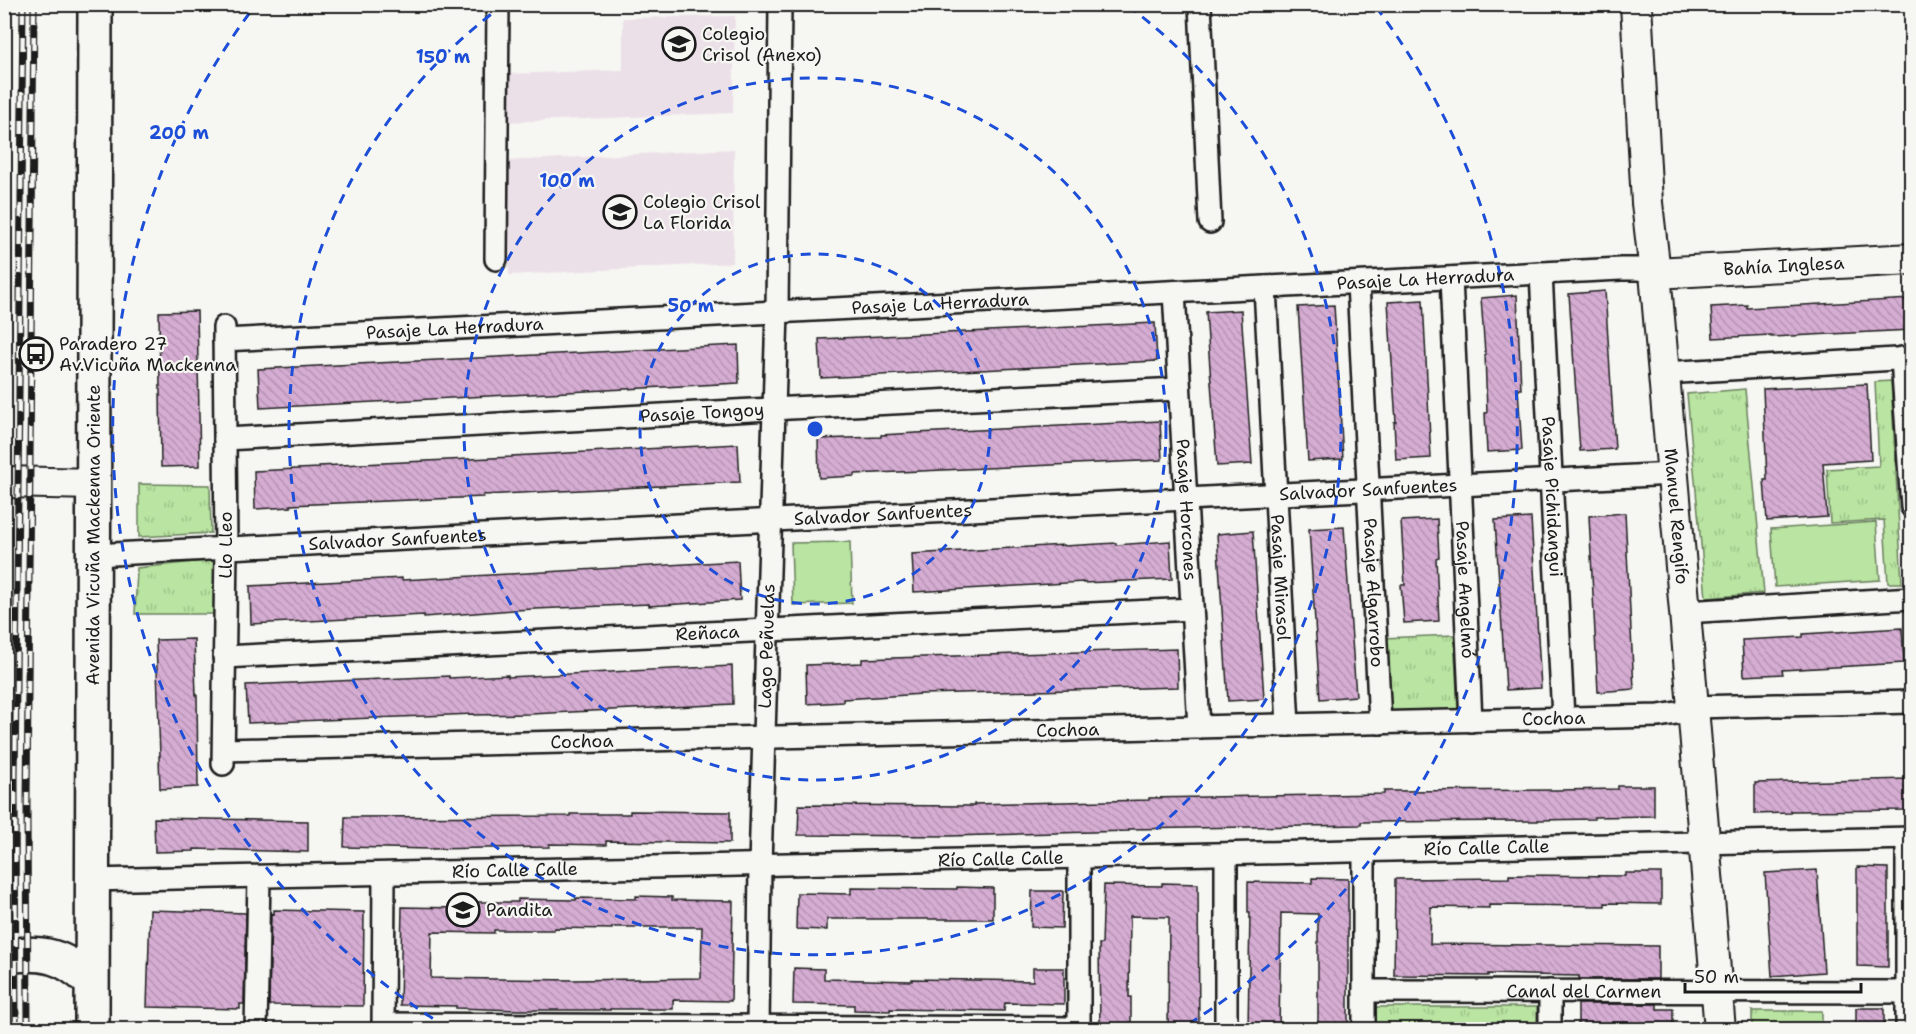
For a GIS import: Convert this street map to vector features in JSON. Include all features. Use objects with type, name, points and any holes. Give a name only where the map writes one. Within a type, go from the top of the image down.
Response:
[{"type":"main road","name":"Avenida Vicuña Mackenna Oriente","points":[[92,1029],[95,4]]},
{"type":"main road","points":[[4,956],[31,953],[51,955],[80,970],[91,982]]},
{"type":"street","points":[[496,259],[498,4]]},
{"type":"street","name":"Lago Peñuelas","points":[[758,1028],[760,865],[777,312],[780,4]]},
{"type":"street","points":[[1200,4],[1210,222]]},
{"type":"street","name":"Manuel Rengifo","points":[[1636,4],[1647,203],[1694,707],[1720,1029]]},
{"type":"street","name":"Bahía Inglesa","points":[[1655,273],[1911,258]]},
{"type":"street","name":"Pasaje La Herradura","points":[[224,333],[777,312],[1621,269],[1655,273]]},
{"type":"street","name":"Pasaje Pichidangui","points":[[1540,273],[1563,718]]},
{"type":"street","name":"Pasaje Angelmó","points":[[1451,278],[1471,721]]},
{"type":"street","name":"Pasaje Algarrobo","points":[[1358,283],[1380,723]]},
{"type":"street","name":"Pasaje Mirasol","points":[[1265,288],[1288,725]]},
{"type":"street","name":"Pasaje Horcones","points":[[1174,292],[1199,727]]},
{"type":"street","name":"Llo Lleo","points":[[223,757],[226,549],[224,333]]},
{"type":"street","points":[[1664,373],[1907,358],[1911,507]]},
{"type":"street","name":"Pasaje Tongoy","points":[[225,439],[1179,389]]},
{"type":"street","name":"Salvador Sanfuentes","points":[[94,555],[1673,474]]},
{"type":"street","points":[[4,482],[94,483]]},
{"type":"street","points":[[1685,612],[1911,598]]},
{"type":"street","name":"Reñaca","points":[[224,657],[1192,609]]},
{"type":"street","name":"Cochoa","points":[[223,757],[764,737],[1659,716],[1682,712],[1694,707],[1911,702]]},
{"type":"street","points":[[1907,1029],[1909,838]]},
{"type":"street","name":"Río Calle Calle","points":[[91,880],[1909,838]]},
{"type":"street","points":[[1364,851],[1364,1029]]},
{"type":"street","points":[[1226,854],[1226,1029]]},
{"type":"street","points":[[384,874],[383,1027],[1079,1028],[1078,858]]},
{"type":"street","points":[[256,1029],[259,877]]},
{"type":"street","name":"Canal del Carmen","points":[[1364,991],[1909,992]]},
{"type":"street","points":[[1550,992],[1550,1029]]},
{"type":"shaded area","name":"Colegio Crisol (Anexo)","points":[[735,16],[733,113],[507,122],[506,74],[623,70],[623,18]]},
{"type":"shaded area","name":"Colegio Crisol La Florida","points":[[734,149],[733,263],[509,275],[506,161]]},
{"type":"green space","points":[[1891,381],[1902,583],[1888,583],[1884,520],[1830,523],[1827,469],[1879,466],[1875,382]]},
{"type":"green space","points":[[1745,389],[1764,593],[1706,598],[1687,394]]},
{"type":"green space","points":[[139,484],[210,485],[211,533],[139,537]]},
{"type":"green space","points":[[1876,522],[1880,580],[1775,587],[1771,529]]},
{"type":"green space","points":[[850,542],[852,603],[793,605],[791,543]]},
{"type":"green space","points":[[214,560],[214,614],[135,614],[137,568]]},
{"type":"green space","points":[[1454,635],[1458,712],[1386,715],[1383,638]]},
{"type":"green space","points":[[1370,1007],[1537,1007],[1537,1029],[1370,1029]]},
{"type":"green space","points":[[1752,1011],[1822,1011],[1822,1029],[1752,1029]]},
{"type":"building","points":[[1605,291],[1615,449],[1580,451],[1569,294]]},
{"type":"building","points":[[1517,295],[1521,389],[1518,389],[1522,450],[1487,452],[1485,353],[1481,298]]},
{"type":"building","points":[[1911,299],[1911,330],[1713,338],[1711,307],[1747,305],[1747,308]]},
{"type":"building","points":[[1423,300],[1431,458],[1396,460],[1394,422],[1396,422],[1388,302]]},
{"type":"building","points":[[1334,305],[1343,459],[1308,461],[1298,307]]},
{"type":"building","points":[[1241,310],[1252,464],[1217,466],[1206,312]]},
{"type":"building","points":[[197,311],[200,466],[161,467],[159,312]]},
{"type":"building","points":[[1155,323],[1157,361],[821,378],[819,339]]},
{"type":"building","points":[[738,345],[739,383],[260,408],[258,369]]},
{"type":"building","points":[[1867,384],[1871,460],[1823,463],[1827,517],[1767,521],[1763,389]]},
{"type":"building","points":[[1160,421],[1162,460],[855,474],[855,476],[819,478],[818,439]]},
{"type":"building","points":[[738,444],[740,482],[483,495],[483,497],[290,505],[291,507],[255,509],[254,471]]},
{"type":"building","points":[[1625,513],[1634,689],[1598,692],[1589,516]]},
{"type":"building","points":[[1531,518],[1541,688],[1506,690],[1495,520]]},
{"type":"building","points":[[1437,519],[1439,621],[1404,623],[1401,585],[1405,585],[1401,521]]},
{"type":"building","points":[[1344,527],[1356,696],[1320,699],[1309,529]]},
{"type":"building","points":[[1253,531],[1264,699],[1228,701],[1217,534]]},
{"type":"building","points":[[1170,541],[1172,579],[914,592],[912,554]]},
{"type":"building","points":[[738,561],[740,600],[251,624],[250,586]]},
{"type":"building","points":[[1902,628],[1904,663],[1782,670],[1783,674],[1744,676],[1742,640]]},
{"type":"building","points":[[194,639],[198,787],[160,789],[156,640]]},
{"type":"building","points":[[1177,649],[1178,687],[923,694],[843,699],[843,702],[807,704],[806,665],[862,663],[862,659]]},
{"type":"building","points":[[732,666],[733,704],[531,714],[474,714],[248,723],[246,685],[449,676],[449,678],[508,675],[508,677]]},
{"type":"building","points":[[1909,779],[1910,810],[1791,811],[1791,813],[1755,814],[1755,783]]},
{"type":"building","points":[[1618,786],[1654,786],[1654,816],[1538,821],[1361,822],[1361,825],[1129,829],[1129,831],[950,836],[798,835],[799,805],[974,806],[974,804],[1149,800],[1149,798],[1384,794],[1384,791],[1618,789]]},
{"type":"building","points":[[630,811],[730,812],[730,843],[606,841],[606,845],[549,844],[549,847],[429,849],[344,847],[345,817],[570,816],[570,814],[630,814]]},
{"type":"building","points":[[154,818],[308,821],[308,852],[194,849],[194,851],[155,852]]},
{"type":"building","points":[[1857,867],[1888,868],[1888,967],[1857,966]]},
{"type":"building","points":[[1817,870],[1824,972],[1772,976],[1765,873]]},
{"type":"building","points":[[1625,873],[1661,873],[1661,904],[1431,907],[1430,944],[1658,946],[1658,979],[1579,979],[1579,976],[1488,974],[1488,976],[1394,975],[1395,879],[1509,878],[1509,875],[1625,876]]},
{"type":"building","points":[[1312,878],[1348,879],[1348,1029],[1318,1029],[1318,914],[1281,913],[1279,1029],[1248,1029],[1250,912],[1248,912],[1248,882],[1312,883]]},
{"type":"building","points":[[1162,883],[1198,884],[1199,1029],[1168,1029],[1169,917],[1130,916],[1131,1029],[1100,1029],[1099,944],[1102,944],[1104,885],[1162,886]]},
{"type":"building","points":[[957,887],[993,888],[993,919],[827,919],[827,930],[796,929],[797,893],[851,894],[851,888],[957,889]]},
{"type":"building","points":[[1032,891],[1063,891],[1062,928],[1031,927]]},
{"type":"building","points":[[636,896],[672,897],[672,900],[733,901],[731,1001],[673,1000],[673,1009],[610,1010],[518,1010],[400,1005],[402,907],[458,908],[458,902],[518,902],[518,899],[636,899]],"holes":[[[702,927],[701,978],[574,980],[431,978],[432,932],[494,933],[494,930],[554,930],[554,928]]]},
{"type":"building","points":[[150,910],[246,913],[244,1004],[240,1004],[240,1009],[147,1007]]},
{"type":"building","points":[[274,910],[364,912],[363,1006],[269,1005],[271,913],[274,914]]},
{"type":"building","points":[[794,968],[824,969],[824,979],[1033,981],[1033,968],[1064,968],[1064,1004],[1005,1003],[1004,1011],[890,1009],[890,1011],[854,1010],[854,1005],[793,1004]]},
{"type":"building","points":[[1578,1004],[1657,1004],[1657,1009],[1673,1009],[1673,1029],[1578,1029]]},
{"type":"building","points":[[1856,1008],[1884,1008],[1884,1029],[1856,1029]]},
{"type":"railway","points":[[16,1030],[15,783],[23,4]]},
{"type":"railway","points":[[28,1030],[27,804],[34,4]]},
{"type":"place","name":"Colegio Crisol (Anexo)","points":[[679,44]]},
{"type":"place","name":"Colegio Crisol La Florida","points":[[620,212]]},
{"type":"place","name":"Paradero 27 Av.Vicuña Mackenna","points":[[36,354]]},
{"type":"place","name":"Pandita","points":[[463,910]]}]
